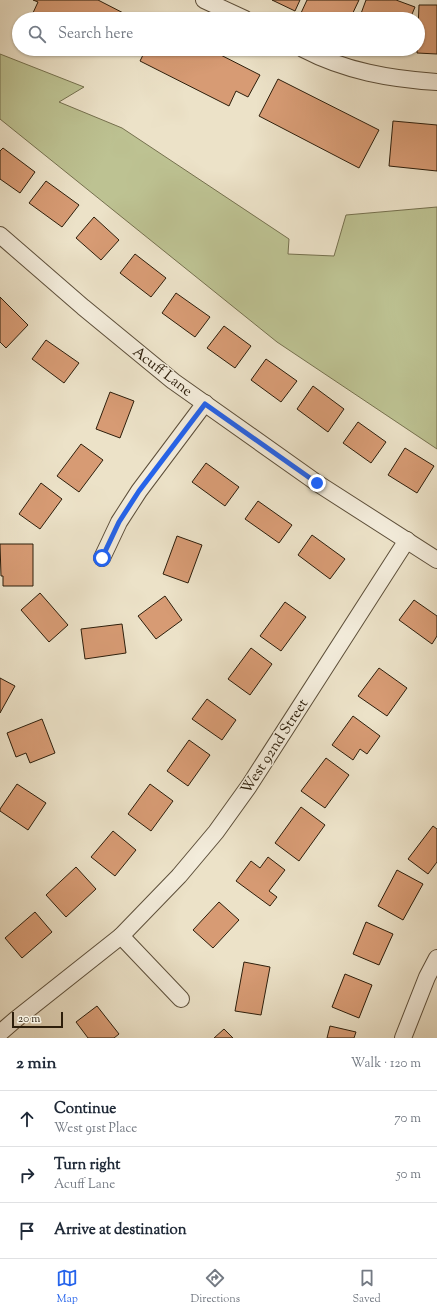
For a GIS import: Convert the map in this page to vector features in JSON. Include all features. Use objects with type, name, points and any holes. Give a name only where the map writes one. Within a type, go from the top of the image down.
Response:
[{"type":"street","points":[[204,0],[230,12]]},
{"type":"street","points":[[318,56],[333,63],[367,73],[402,80],[437,82]]},
{"type":"street","name":"Acuff Lane","points":[[0,235],[83,307],[205,404],[317,483],[437,560]]},
{"type":"street","points":[[102,558],[119,522],[139,491],[205,404]]},
{"type":"street","name":"West 92nd Street","points":[[0,1033],[44,996],[121,936],[179,876],[216,832],[249,786],[407,540]]},
{"type":"street","points":[[121,936],[181,999]]},
{"type":"street","points":[[404,1038],[437,958]]},
{"type":"green space","points":[[0,54],[84,87],[59,102],[122,128],[289,239],[288,254],[334,256],[346,215],[437,207],[437,449],[277,342],[0,119]]},
{"type":"building","points":[[33,0],[98,0],[121,12],[33,12],[38,2]]},
{"type":"building","points":[[272,0],[300,0],[295,11]]},
{"type":"building","points":[[307,0],[359,0],[353,12],[301,12]]},
{"type":"building","points":[[366,0],[396,0],[415,7],[413,12],[362,12]]},
{"type":"building","points":[[419,5],[437,5],[437,54],[425,53],[425,12],[419,12]]},
{"type":"building","points":[[142,56],[223,56],[260,75],[248,97],[236,91],[229,106],[140,61]]},
{"type":"building","points":[[278,79],[379,130],[359,168],[259,116]]},
{"type":"building","points":[[393,121],[437,125],[437,171],[389,166]]},
{"type":"building","points":[[3,148],[35,172],[20,193],[0,179],[0,151]]},
{"type":"building","points":[[46,181],[79,205],[62,227],[29,203]]},
{"type":"building","points":[[94,217],[119,240],[101,260],[76,238]]},
{"type":"building","points":[[135,254],[166,278],[151,297],[120,273]]},
{"type":"building","points":[[176,293],[210,317],[195,337],[162,313]]},
{"type":"building","points":[[0,297],[28,325],[6,348],[0,342]]},
{"type":"building","points":[[224,326],[251,346],[235,368],[207,348]]},
{"type":"building","points":[[46,340],[79,363],[64,383],[32,359]]},
{"type":"building","points":[[266,359],[297,381],[281,402],[251,380]]},
{"type":"building","points":[[313,386],[344,409],[328,432],[297,409]]},
{"type":"building","points":[[110,392],[134,401],[120,438],[96,429]]},
{"type":"building","points":[[358,422],[386,442],[371,463],[343,443]]},
{"type":"building","points":[[81,444],[103,460],[79,492],[57,476]]},
{"type":"building","points":[[405,448],[434,466],[417,493],[388,475]]},
{"type":"building","points":[[206,463],[239,487],[225,506],[192,482]]},
{"type":"building","points":[[41,483],[62,499],[40,529],[19,514]]},
{"type":"building","points":[[258,501],[292,525],[279,543],[245,519]]},
{"type":"building","points":[[312,535],[345,559],[330,579],[298,555]]},
{"type":"building","points":[[177,536],[202,545],[188,583],[163,574]]},
{"type":"building","points":[[0,544],[33,544],[33,586],[3,586],[3,576],[1,576]]},
{"type":"building","points":[[40,593],[68,625],[49,642],[21,610]]},
{"type":"building","points":[[165,596],[182,620],[156,639],[138,616]]},
{"type":"building","points":[[414,600],[437,616],[437,636],[432,644],[399,620]]},
{"type":"building","points":[[285,602],[306,617],[281,651],[260,636]]},
{"type":"building","points":[[122,624],[126,653],[85,659],[81,629]]},
{"type":"building","points":[[251,648],[272,664],[250,695],[228,679]]},
{"type":"building","points":[[379,668],[407,688],[387,716],[358,696]]},
{"type":"building","points":[[0,678],[15,686],[0,713]]},
{"type":"building","points":[[207,699],[236,720],[222,740],[192,719]]},
{"type":"building","points":[[353,716],[380,736],[367,754],[360,749],[353,760],[332,745]]},
{"type":"building","points":[[42,719],[55,753],[30,763],[26,753],[16,757],[7,733]]},
{"type":"building","points":[[189,740],[210,755],[188,786],[167,771]]},
{"type":"building","points":[[326,758],[349,775],[325,808],[301,791]]},
{"type":"building","points":[[17,784],[46,803],[28,830],[0,811]]},
{"type":"building","points":[[150,784],[173,801],[151,831],[128,814]]},
{"type":"building","points":[[301,807],[325,825],[299,861],[275,843]]},
{"type":"building","points":[[433,826],[437,829],[437,862],[428,874],[408,859]]},
{"type":"building","points":[[113,831],[136,850],[115,876],[91,857]]},
{"type":"building","points":[[268,857],[285,870],[269,891],[277,897],[270,906],[236,881],[251,861],[260,868]]},
{"type":"building","points":[[76,867],[96,889],[66,917],[46,895]]},
{"type":"building","points":[[397,870],[423,884],[403,920],[378,906]]},
{"type":"building","points":[[219,902],[239,920],[213,948],[193,930]]},
{"type":"building","points":[[35,912],[52,932],[22,958],[5,938]]},
{"type":"building","points":[[366,922],[393,934],[379,965],[353,954]]},
{"type":"building","points":[[244,962],[270,967],[261,1015],[235,1011]]},
{"type":"building","points":[[345,974],[372,985],[359,1018],[332,1007]]},
{"type":"building","points":[[97,1006],[119,1034],[114,1038],[88,1038],[76,1022]]},
{"type":"building","points":[[330,1026],[356,1032],[354,1038],[327,1038]]},
{"type":"building","points":[[224,1029],[233,1038],[214,1038]]},
{"type":"route","points":[[102,558],[119,522],[139,491],[205,404],[317,483]]}]
